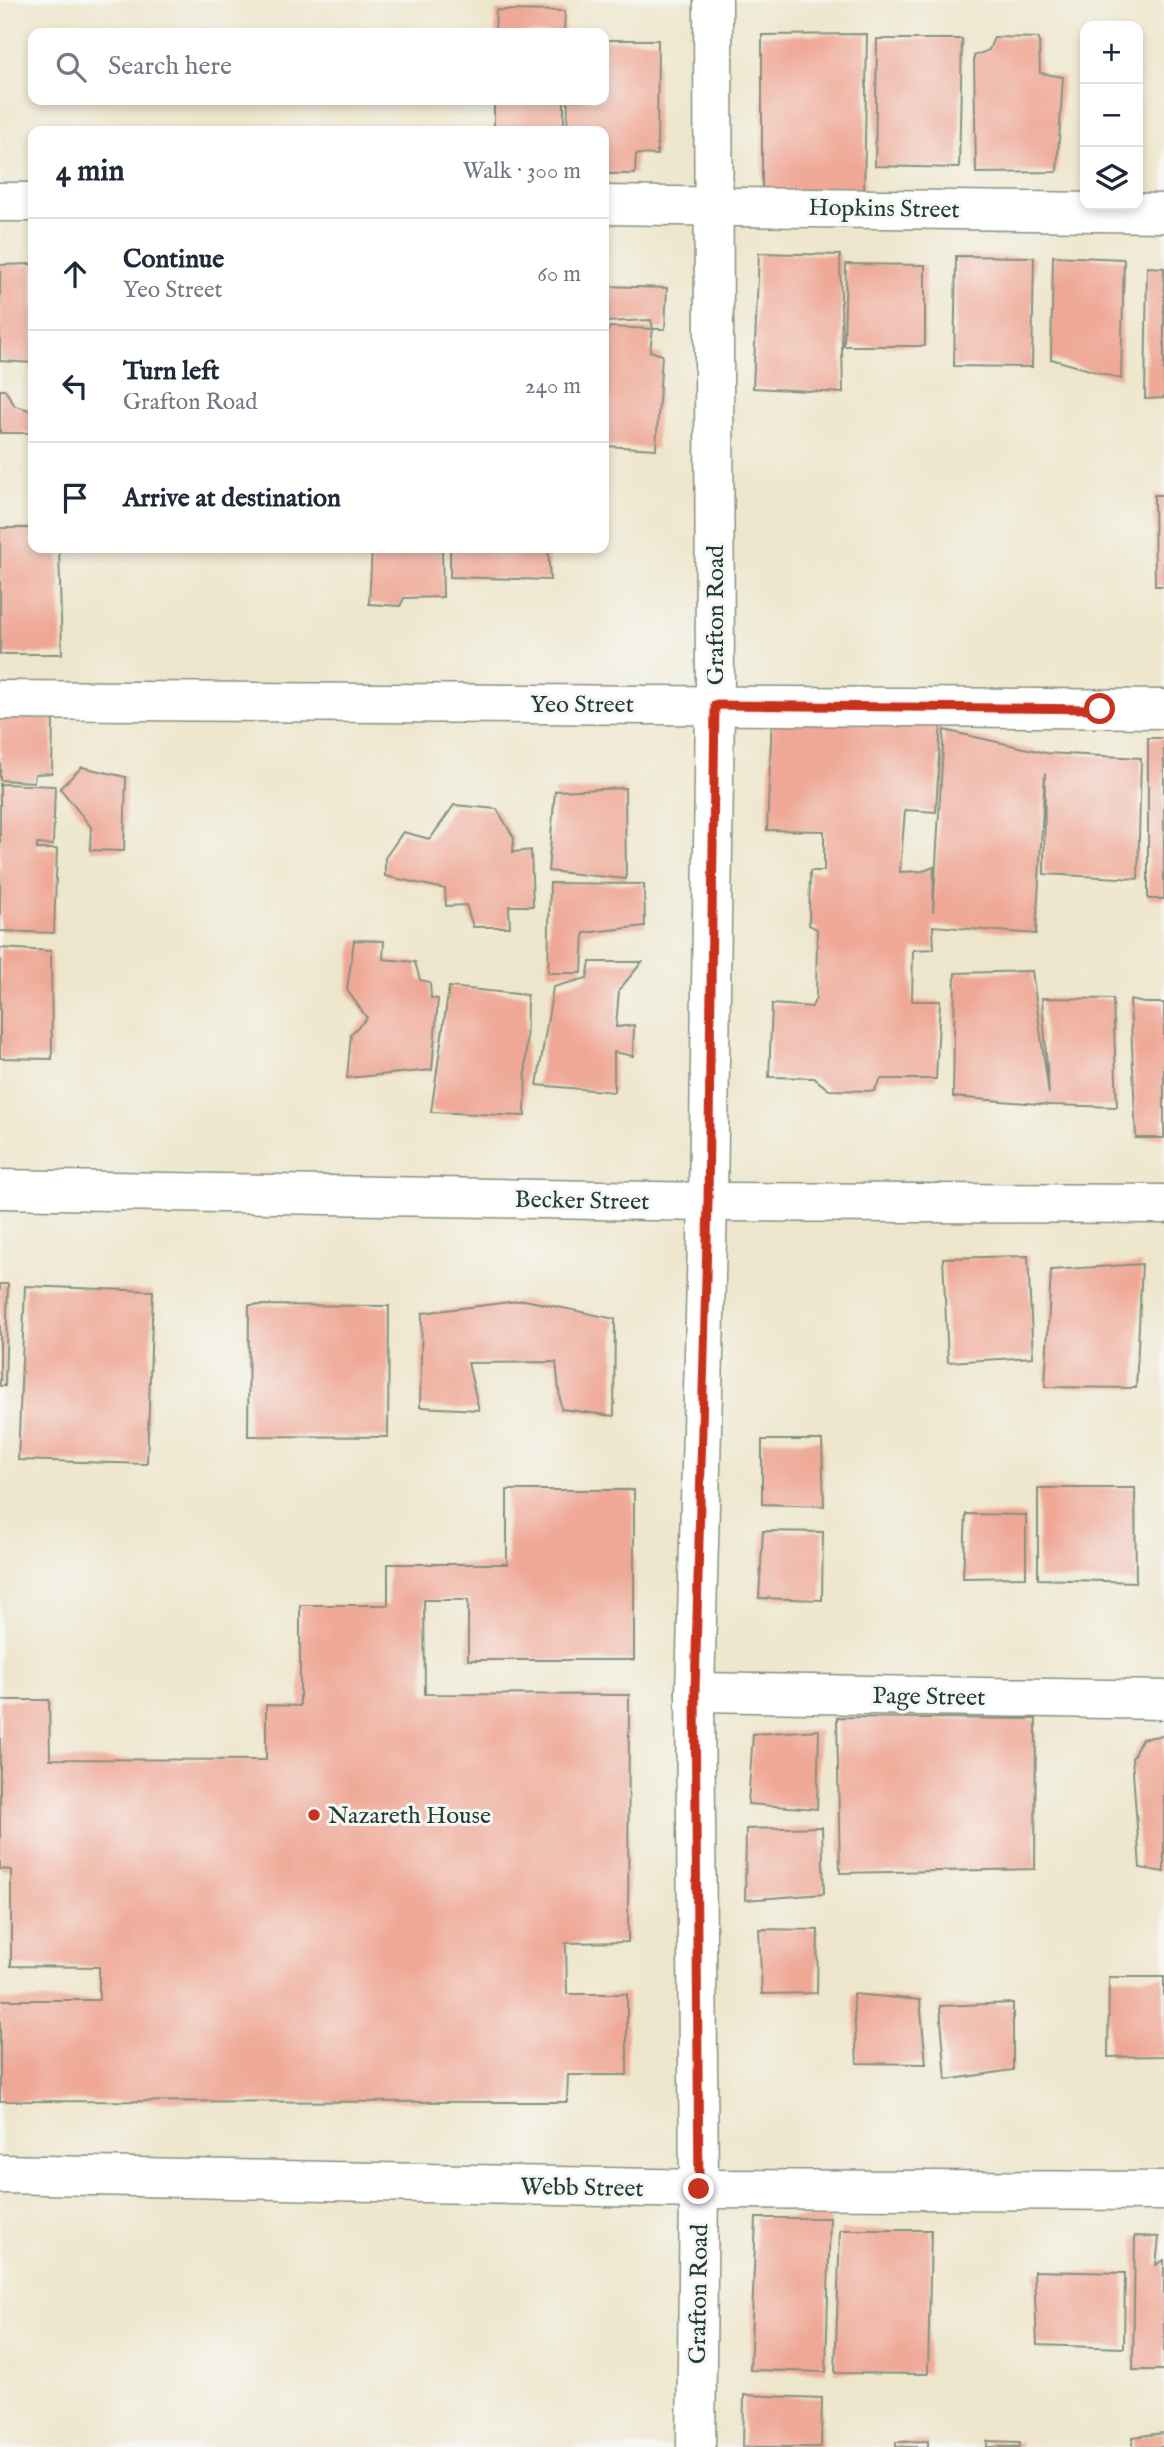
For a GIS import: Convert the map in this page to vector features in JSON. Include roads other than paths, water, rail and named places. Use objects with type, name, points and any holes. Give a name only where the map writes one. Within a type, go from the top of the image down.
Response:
[{"type":"street","name":"Grafton Road","points":[[696,2447],[699,2189],[695,1692],[708,1202],[715,705],[713,0]]},
{"type":"street","points":[[0,202],[28,202]]},
{"type":"street","name":"Hopkins Street","points":[[609,205],[1164,213]]},
{"type":"street","name":"Yeo Street","points":[[0,700],[1164,709]]},
{"type":"street","name":"Becker Street","points":[[0,1189],[708,1202],[1164,1204]]},
{"type":"street","name":"Page Street","points":[[695,1692],[1164,1700]]},
{"type":"street","name":"Webb Street","points":[[0,2174],[699,2189],[1164,2191]]},
{"type":"place","name":"Nazareth House","points":[[314,1815]]}]
